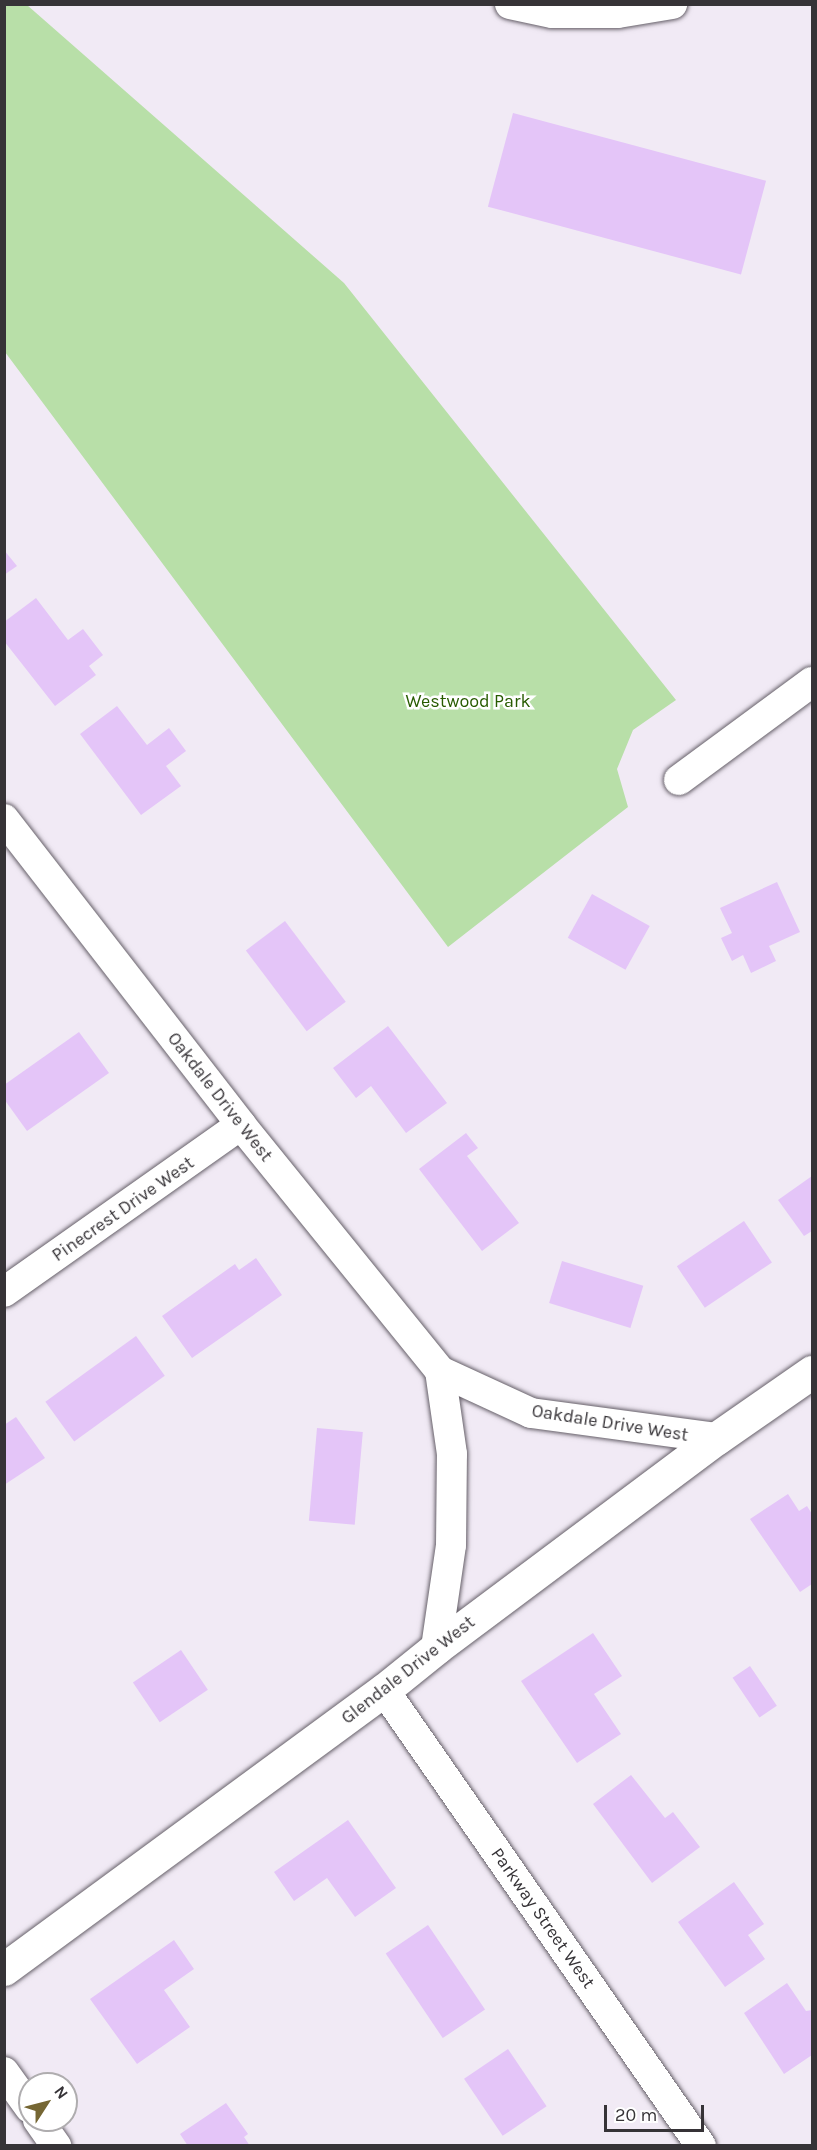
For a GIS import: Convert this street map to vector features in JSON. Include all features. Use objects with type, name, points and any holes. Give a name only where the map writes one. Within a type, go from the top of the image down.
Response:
[{"type":"street","points":[[510,4],[552,13],[618,13],[672,4]]},
{"type":"street","points":[[679,780],[813,682]]},
{"type":"street","name":"Oakdale Drive West","points":[[4,819],[241,1125],[440,1371],[531,1413],[717,1438]]},
{"type":"street","name":"Pinecrest Drive West","points":[[4,1292],[241,1125]]},
{"type":"street","points":[[436,1648],[451,1545],[452,1454],[440,1371]]},
{"type":"street","name":"Glendale Drive West","points":[[4,1969],[384,1690],[436,1648],[717,1438],[813,1372]]},
{"type":"street","name":"Parkway Street West","points":[[384,1690],[701,2145]]},
{"type":"street","points":[[4,2072],[18,2091]]},
{"type":"street","points":[[47,2132],[56,2145]]},
{"type":"green space","name":"Westwood Park","points":[[5,4],[27,5],[344,283],[676,700],[633,730],[617,769],[628,807],[448,947],[5,352]]},
{"type":"building","points":[[513,113],[766,181],[741,275],[488,207]]},
{"type":"building","points":[[4,550],[17,566],[4,575]]},
{"type":"building","points":[[36,598],[68,640],[83,629],[103,655],[89,666],[96,675],[55,706],[4,641],[4,622]]},
{"type":"building","points":[[117,706],[147,745],[169,728],[186,751],[166,766],[181,786],[141,815],[80,734]]},
{"type":"building","points":[[777,882],[800,932],[769,946],[776,961],[751,973],[743,955],[732,961],[721,938],[732,933],[720,908]]},
{"type":"building","points":[[592,894],[650,926],[625,970],[568,938]]},
{"type":"building","points":[[285,921],[346,1002],[307,1031],[246,950]]},
{"type":"building","points":[[388,1026],[447,1103],[406,1133],[371,1086],[356,1098],[333,1068]]},
{"type":"building","points":[[79,1032],[109,1073],[27,1131],[4,1099],[4,1085]]},
{"type":"building","points":[[466,1133],[478,1148],[467,1156],[519,1223],[482,1251],[419,1169]]},
{"type":"building","points":[[812,1176],[812,1231],[804,1236],[778,1200]]},
{"type":"building","points":[[744,1221],[772,1262],[705,1308],[677,1266]]},
{"type":"building","points":[[256,1258],[282,1295],[192,1358],[162,1316],[235,1264],[239,1270]]},
{"type":"building","points":[[562,1261],[643,1286],[630,1328],[549,1303]]},
{"type":"building","points":[[136,1336],[165,1376],[74,1441],[45,1402]]},
{"type":"building","points":[[16,1417],[45,1458],[4,1485],[4,1425]]},
{"type":"building","points":[[317,1428],[363,1432],[355,1525],[309,1521]]},
{"type":"building","points":[[788,1494],[799,1511],[807,1506],[812,1514],[812,1584],[800,1592],[750,1519]]},
{"type":"building","points":[[593,1633],[622,1676],[594,1694],[621,1734],[577,1763],[521,1681]]},
{"type":"building","points":[[181,1650],[208,1690],[160,1722],[133,1682]]},
{"type":"building","points":[[750,1666],[777,1706],[759,1718],[733,1678]]},
{"type":"building","points":[[631,1775],[665,1818],[673,1812],[700,1847],[652,1883],[593,1804]]},
{"type":"building","points":[[348,1820],[396,1888],[355,1917],[327,1878],[294,1901],[274,1872]]},
{"type":"building","points":[[734,1882],[764,1924],[748,1935],[765,1959],[725,1987],[678,1922]]},
{"type":"building","points":[[428,1925],[485,2010],[443,2038],[386,1954]]},
{"type":"building","points":[[174,1940],[194,1969],[164,1990],[190,2027],[137,2064],[90,1999]]},
{"type":"building","points":[[787,1983],[806,2011],[812,2010],[812,2055],[784,2074],[744,2013]]},
{"type":"building","points":[[508,2049],[547,2106],[503,2136],[464,2079]]},
{"type":"building","points":[[226,2103],[248,2134],[244,2137],[250,2146],[188,2146],[180,2134]]}]
